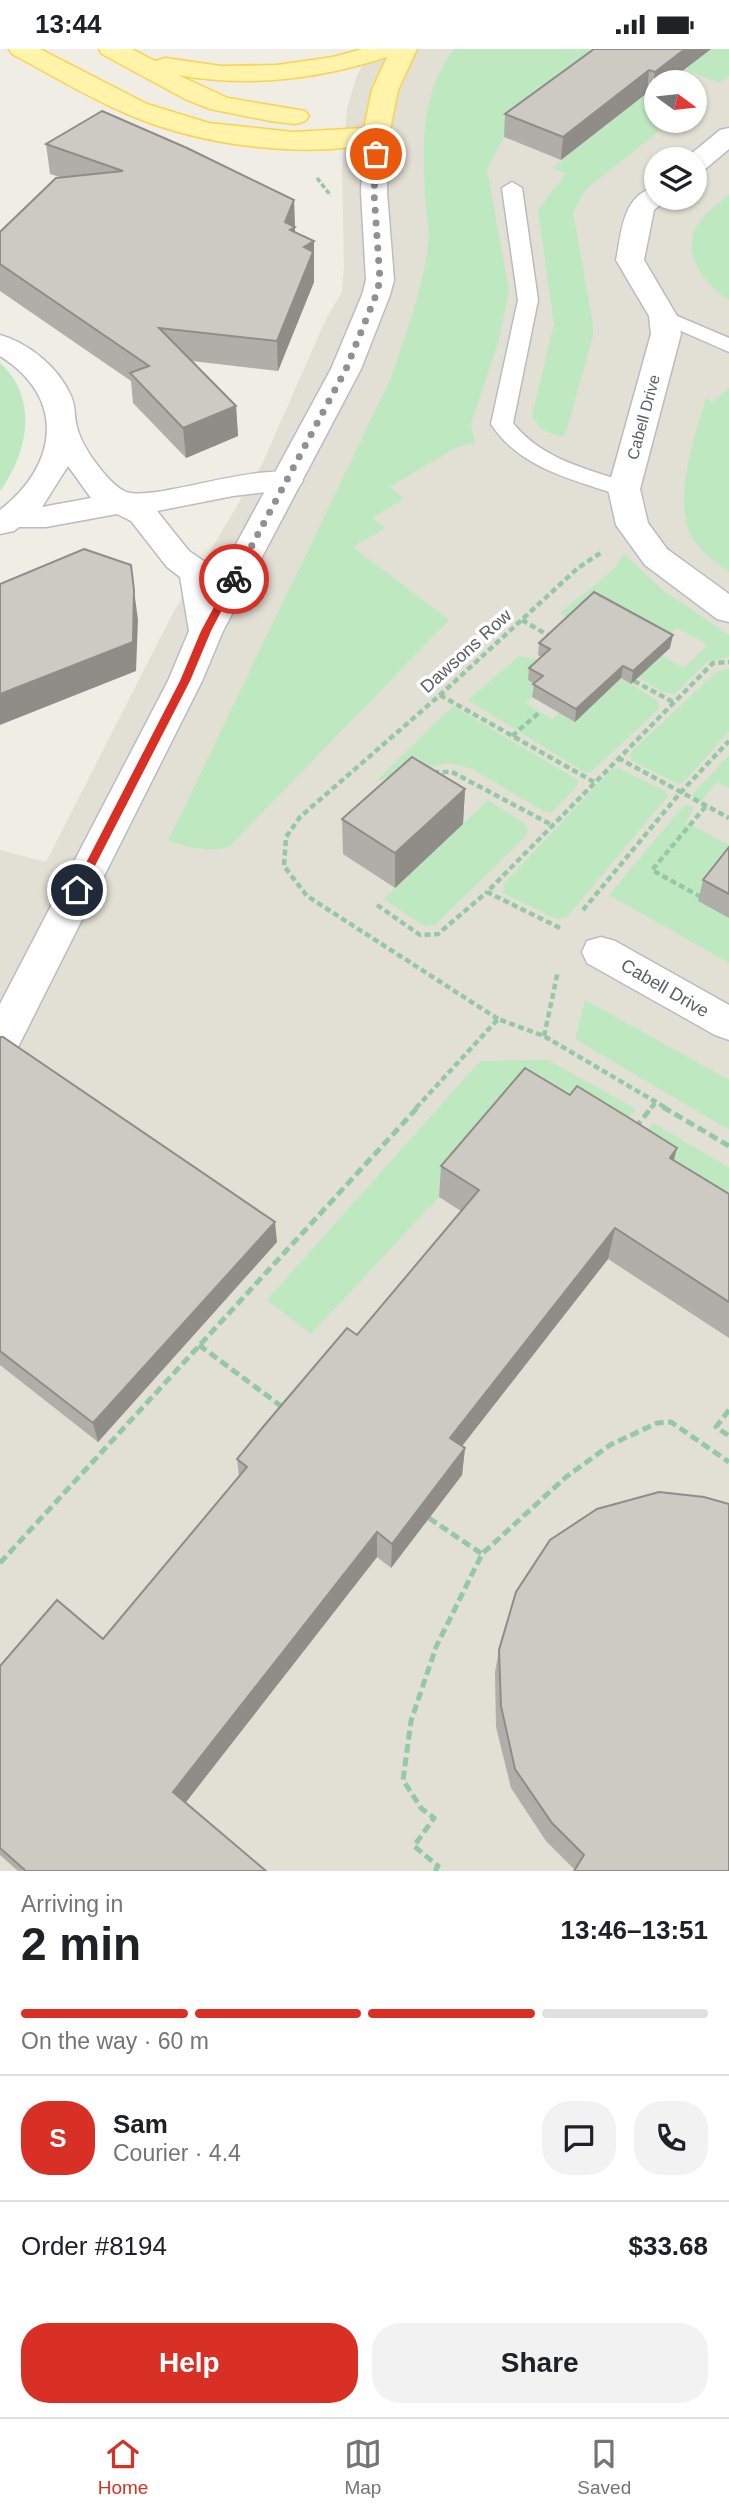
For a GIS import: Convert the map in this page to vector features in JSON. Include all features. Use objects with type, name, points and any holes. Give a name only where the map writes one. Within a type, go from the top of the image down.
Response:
[{"type":"main road","points":[[21,49],[153,116],[189,128],[234,136],[332,141],[376,135]]},
{"type":"main road","points":[[121,53],[172,67],[216,73],[267,73],[300,71],[346,62],[387,49]]},
{"type":"main road","points":[[376,135],[382,96],[395,62],[405,49]]},
{"type":"main road","points":[[121,53],[194,94],[225,104],[248,111],[335,120],[376,135]]},
{"type":"street","points":[[0,1043],[185,681],[206,631],[346,369],[380,280],[374,193],[376,135]]},
{"type":"street","points":[[707,154],[729,136]]},
{"type":"street","points":[[644,205],[641,208],[630,260],[663,316]]},
{"type":"street","name":"Cabell Drive","points":[[663,316],[666,334],[624,489],[632,525],[656,557],[729,611]]},
{"type":"street","points":[[0,344],[23,357],[45,378],[59,403],[63,430],[58,460],[41,489],[6,521]]},
{"type":"street","points":[[63,430],[86,471],[106,493],[142,514],[178,559],[196,572],[206,631]]},
{"type":"street","points":[[6,521],[150,501],[232,486],[287,481]]},
{"type":"street","name":"Cabell Drive","points":[[601,952],[729,1024]]},
{"type":"lane","points":[[512,188],[528,300],[502,424],[510,437],[525,451],[624,489]]},
{"type":"lane","points":[[663,316],[729,346]]},
{"type":"path","points":[[310,172],[331,197],[333,207]]},
{"type":"path","name":"Dawsons Row","points":[[498,1019],[307,896],[284,866],[286,837],[300,817],[440,695],[578,568],[612,547]]},
{"type":"path","points":[[522,620],[555,640]]},
{"type":"path","points":[[377,905],[420,935],[438,934],[487,892],[713,663],[729,662]]},
{"type":"path","points":[[634,681],[673,702]]},
{"type":"path","points":[[440,695],[595,783]]},
{"type":"path","points":[[512,736],[540,712]]},
{"type":"path","points":[[566,931],[680,793],[729,741]]},
{"type":"path","points":[[618,758],[729,818]]},
{"type":"path","points":[[423,775],[453,772],[552,825]]},
{"type":"path","points":[[701,897],[652,870],[706,806]]},
{"type":"path","points":[[487,892],[566,931],[601,952]]},
{"type":"path","points":[[544,1036],[558,970]]},
{"type":"path","points":[[0,1563],[498,1019],[544,1036],[729,1146]]},
{"type":"path","points":[[627,1139],[656,1102]]},
{"type":"path","points":[[258,1263],[267,1269]]},
{"type":"path","points":[[199,1345],[296,1417]]},
{"type":"path","points":[[729,1410],[716,1427],[729,1436]]},
{"type":"path","points":[[119,1412],[130,1420]]},
{"type":"path","points":[[435,1871],[438,1866],[414,1846],[434,1818],[421,1808],[403,1780],[411,1721],[436,1647],[482,1554],[566,1477],[610,1445],[657,1423],[671,1422],[729,1462]]},
{"type":"path","points":[[429,1518],[482,1554]]},
{"type":"shaded area","points":[[371,49],[729,49],[729,1871],[0,1871],[0,850],[46,862],[173,613],[262,464],[326,319],[342,292],[342,172],[347,108],[356,78]]},
{"type":"green space","points":[[454,49],[622,49],[504,137],[487,169],[509,291],[499,340],[471,424],[475,443],[457,447],[390,487],[404,499],[372,518],[385,528],[353,547],[449,620],[230,846],[207,850],[168,841],[391,378],[408,329],[426,261],[429,232],[425,196],[426,119],[435,83]]},
{"type":"green space","points":[[711,49],[729,49],[729,76],[720,83],[707,78],[707,70],[685,70]]},
{"type":"green space","points":[[644,95],[644,133],[657,133],[586,189],[573,212],[593,336],[565,435],[561,437],[542,430],[532,416],[554,324],[538,210],[566,173],[552,168]]},
{"type":"green space","points":[[729,194],[729,300],[712,287],[698,268],[692,247],[693,236],[700,221]]},
{"type":"green space","points":[[0,363],[20,392],[25,409],[25,426],[17,460],[0,491]]},
{"type":"green space","points":[[729,388],[729,572],[700,548],[690,533],[685,515],[684,495],[690,453],[706,397],[712,403]]},
{"type":"green space","points":[[624,554],[664,591],[729,635],[729,657],[707,662],[675,694],[662,692],[638,677],[653,663],[652,650],[684,668],[708,645],[677,628],[660,642],[575,622],[560,613],[613,570]]},
{"type":"green space","points":[[519,656],[548,661],[528,681],[542,688],[525,703],[552,719],[559,713],[584,713],[621,678],[658,701],[659,709],[591,772],[586,773],[468,700]]},
{"type":"green space","points":[[729,668],[729,731],[686,780],[679,784],[632,761],[632,751],[715,673]]},
{"type":"green space","points":[[453,706],[578,780],[578,785],[552,812],[543,811],[473,769],[449,763],[376,781]]},
{"type":"green space","points":[[729,755],[729,788],[717,782],[700,803],[692,795]]},
{"type":"green space","points":[[618,768],[665,791],[668,796],[567,917],[556,919],[503,893],[504,883],[612,769]]},
{"type":"green space","points":[[488,800],[524,823],[528,830],[525,837],[435,925],[424,926],[384,899]]},
{"type":"green space","points":[[685,804],[694,808],[686,822],[729,845],[729,863],[698,901],[729,918],[729,963],[609,895]]},
{"type":"green space","points":[[585,1000],[729,1080],[729,1130],[575,1039]]},
{"type":"green space","points":[[548,1060],[636,1109],[611,1143],[521,1100],[439,1197],[311,1334],[267,1300],[480,1061]]},
{"type":"green space","points":[[653,1123],[729,1168],[729,1231],[631,1155]]},
{"type":"building","points":[[594,49],[685,49],[658,70],[644,70],[644,74],[563,137],[505,114]]},
{"type":"building","points":[[102,111],[187,148],[294,200],[285,222],[295,227],[290,230],[314,241],[304,247],[313,252],[277,341],[159,328],[236,406],[183,428],[130,373],[149,366],[0,264],[0,232],[56,178],[123,171],[46,144]]},
{"type":"building","points":[[84,549],[131,565],[134,590],[133,642],[0,694],[0,584]]},
{"type":"building","points":[[594,592],[673,635],[633,671],[623,666],[576,709],[533,684],[543,676],[529,668],[550,649],[539,643]]},
{"type":"building","points":[[412,757],[465,789],[395,853],[342,819]]},
{"type":"building","points":[[729,847],[729,894],[703,880]]},
{"type":"building","points":[[0,1037],[275,1222],[93,1423],[0,1351]]},
{"type":"building","points":[[525,1068],[570,1095],[577,1086],[626,1116],[677,1148],[670,1158],[729,1194],[729,1302],[615,1228],[450,1438],[465,1448],[392,1544],[377,1532],[173,1792],[266,1871],[26,1871],[0,1848],[0,1666],[57,1600],[103,1639],[247,1467],[237,1459],[263,1427],[347,1328],[357,1335],[479,1190],[441,1166]]},
{"type":"building","points":[[659,1492],[704,1497],[729,1504],[729,1871],[574,1871],[584,1855],[552,1823],[515,1769],[501,1706],[499,1650],[516,1592],[550,1540],[597,1509]]},
{"type":"way so far","points":[[234,579],[346,369],[376,295],[380,280],[374,193],[376,154]]},
{"type":"route","points":[[77,890],[185,681],[206,631],[234,579]]}]
